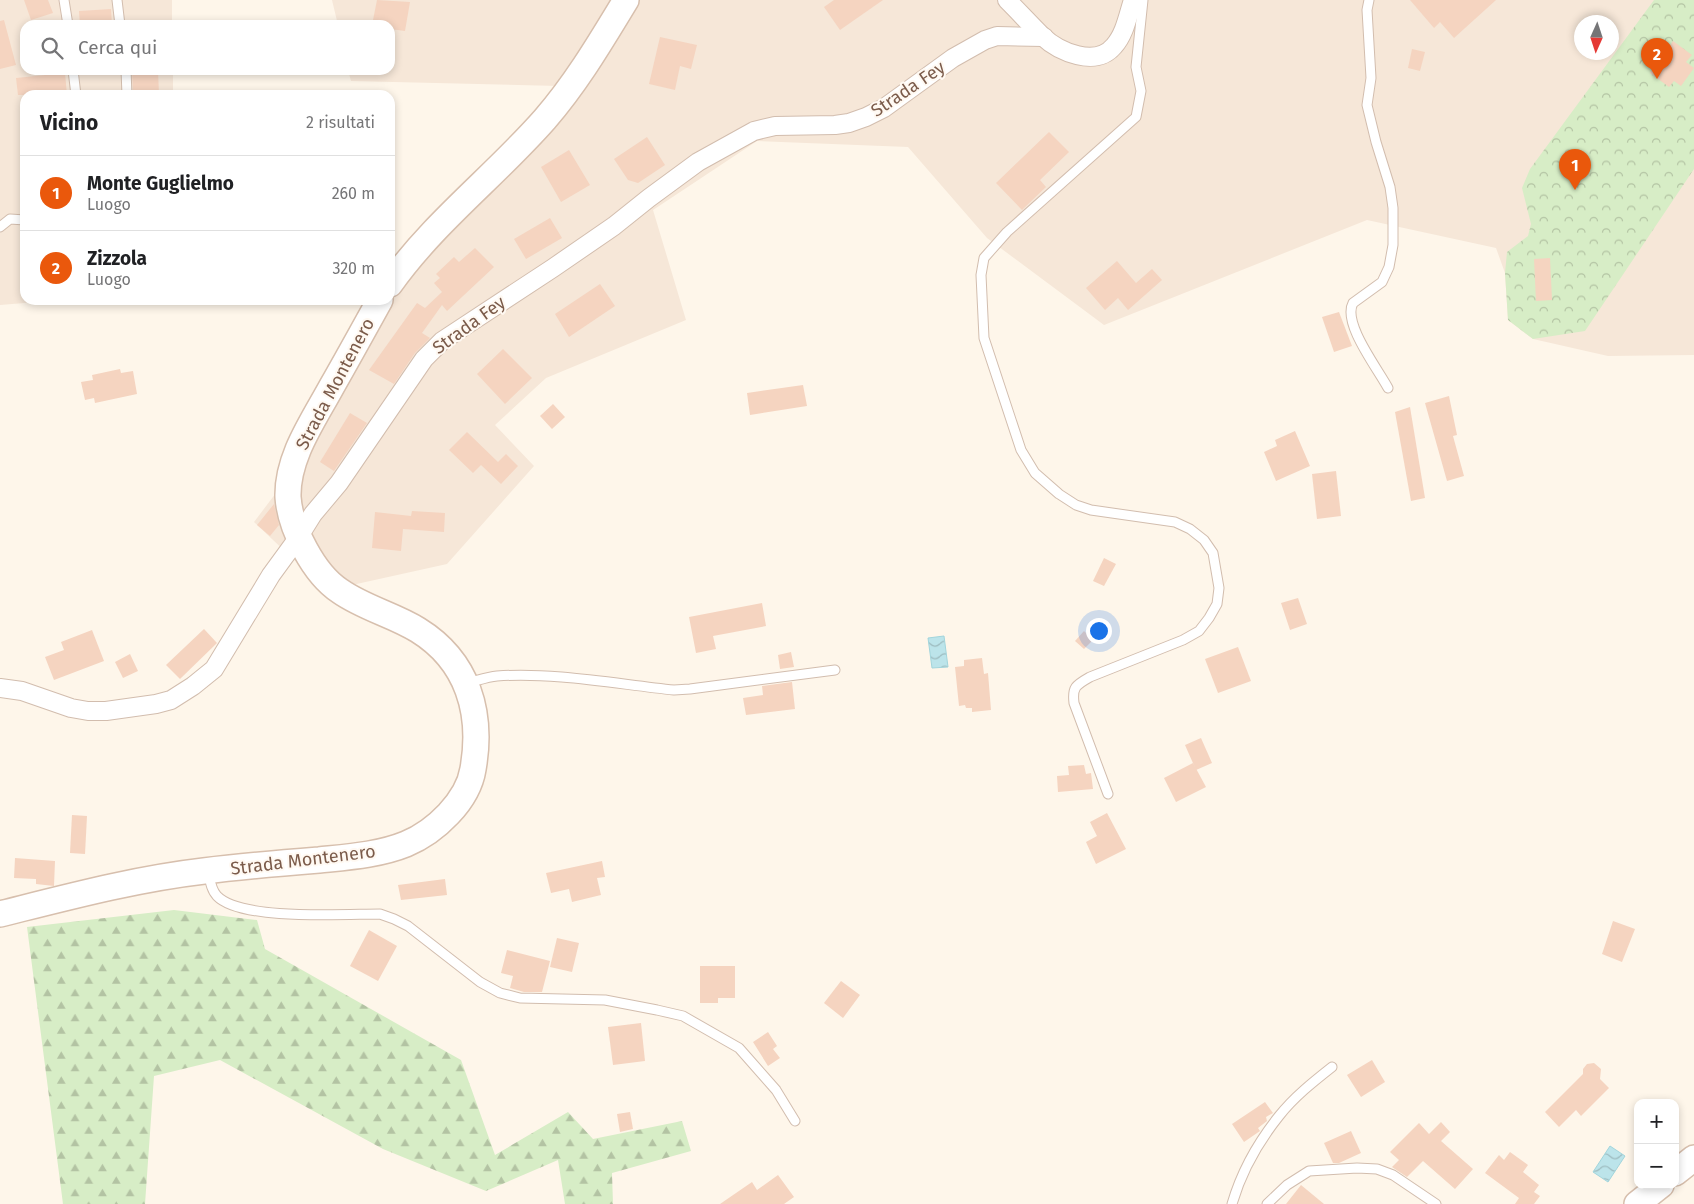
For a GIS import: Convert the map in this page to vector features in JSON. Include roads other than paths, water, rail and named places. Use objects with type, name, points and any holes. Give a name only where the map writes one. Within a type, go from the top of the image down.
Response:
[{"type":"main road","points":[[395,277],[429,236],[544,120],[582,73],[626,0]]},
{"type":"main road","name":"Strada Montenero","points":[[0,914],[124,884],[208,870],[355,856],[387,850],[407,844],[426,832],[452,809],[464,793],[472,774],[477,733],[474,707],[466,683],[452,660],[439,646],[418,630],[366,606],[338,590],[316,567],[298,538],[288,498],[289,477],[298,449],[377,305]]},
{"type":"main road","points":[[1679,1170],[1694,1158]]},
{"type":"main road","points":[[1637,1204],[1656,1189]]},
{"type":"street","points":[[1007,0],[1044,37],[1070,53],[1086,57],[1106,54],[1120,38],[1133,0]]},
{"type":"street","name":"Strada Fey","points":[[0,688],[22,691],[71,708],[88,711],[116,710],[171,700],[193,686],[214,669],[270,575],[298,538],[313,514],[339,483],[424,359],[442,341],[614,226],[698,162],[754,130],[775,126],[835,125],[866,118],[884,108],[960,54],[985,40],[997,36],[1044,37]]},
{"type":"lane","points":[[64,0],[67,20]]},
{"type":"lane","points":[[117,0],[119,20]]},
{"type":"lane","points":[[1108,794],[1074,703],[1073,692],[1078,684],[1090,677],[1183,640],[1199,631],[1217,604],[1219,588],[1213,553],[1204,540],[1190,529],[1175,522],[1091,510],[1076,505],[1059,494],[1036,473],[1021,450],[984,338],[981,275],[984,258],[1006,232],[1136,117],[1141,91],[1136,67],[1144,0]]},
{"type":"lane","points":[[1369,0],[1367,10],[1372,78],[1367,105],[1390,187],[1393,208],[1393,245],[1389,267],[1382,282],[1353,303],[1350,308],[1350,316],[1358,338],[1388,388]]},
{"type":"lane","points":[[74,75],[75,90]]},
{"type":"lane","points":[[126,75],[127,90]]},
{"type":"lane","points":[[0,227],[10,219],[20,220]]},
{"type":"lane","points":[[466,683],[494,676],[523,675],[551,676],[674,690],[835,670]]},
{"type":"lane","name":"Strada Montenero","points":[[208,870],[211,887],[217,896],[227,904],[257,912],[277,914],[380,914],[394,918],[408,926],[480,982],[500,992],[520,998],[604,1000],[683,1016],[739,1048],[776,1090],[795,1121]]},
{"type":"lane","points":[[1232,1204],[1247,1168],[1263,1138],[1279,1115],[1332,1067]]},
{"type":"lane","points":[[1267,1204],[1287,1185],[1309,1170],[1357,1168],[1377,1169],[1392,1175],[1436,1204]]},
{"type":"water","points":[[944,636],[948,667],[932,668],[928,638]]},
{"type":"water","points":[[1610,1146],[1625,1156],[1608,1182],[1593,1172]]},
{"type":"place","name":"Zizzola","points":[[1657,79]]},
{"type":"place","name":"Monte Guglielmo","points":[[1575,190]]}]
